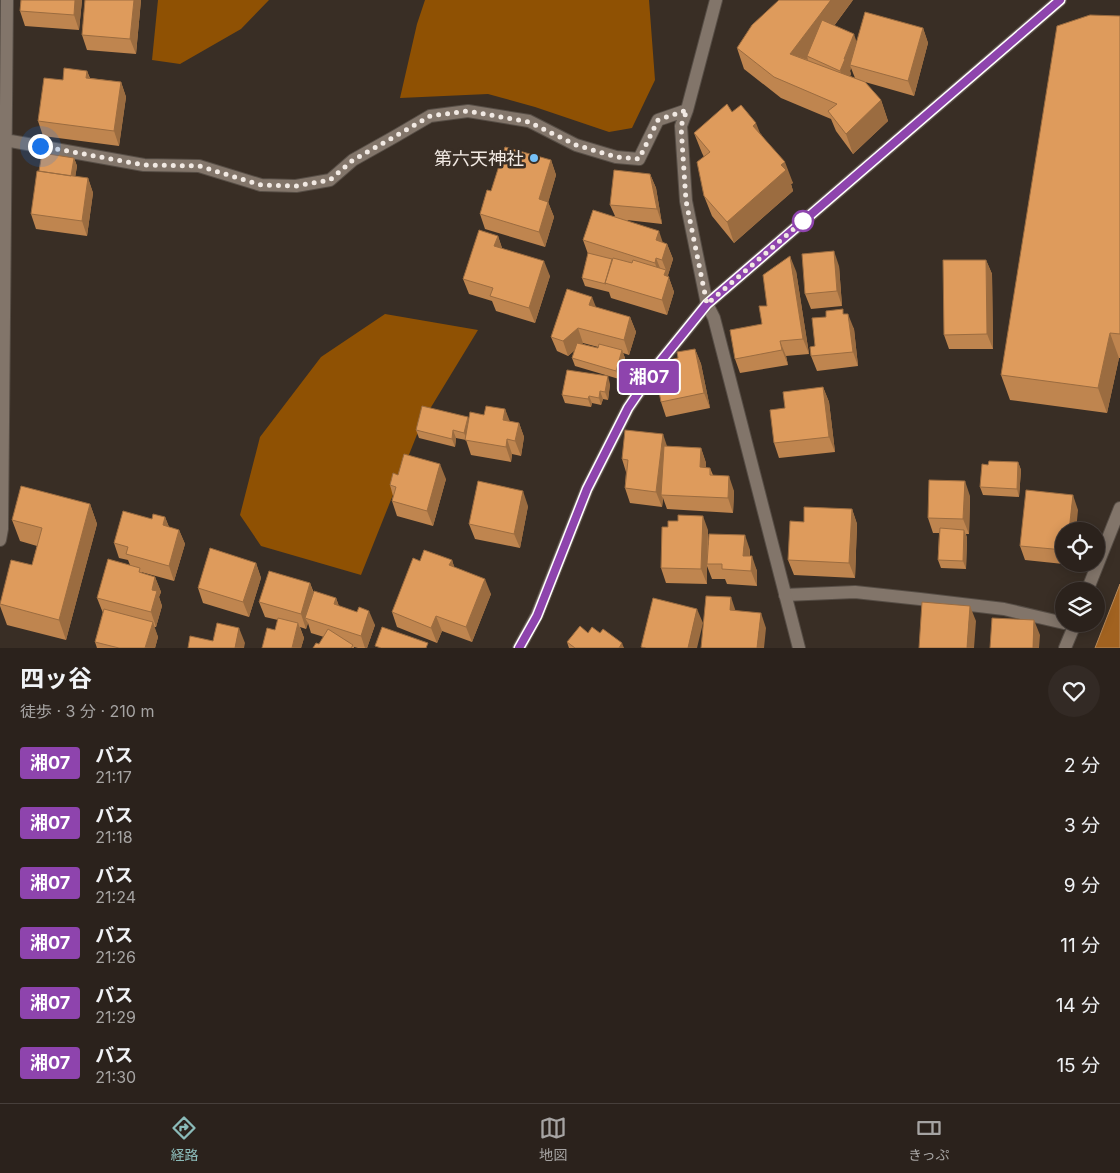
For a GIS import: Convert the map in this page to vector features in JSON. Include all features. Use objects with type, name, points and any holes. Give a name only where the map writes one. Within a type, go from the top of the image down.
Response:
[{"type":"street","points":[[0,540],[2,529],[2,273],[7,0]]},
{"type":"street","points":[[716,0],[681,126],[686,201],[707,304],[714,318],[799,648]]},
{"type":"street","points":[[519,648],[537,616],[587,489],[628,408],[656,367],[707,304],[1060,0]]},
{"type":"street","points":[[5,140],[144,165],[199,166],[261,185],[296,186],[330,180],[353,160],[430,116],[468,111],[529,122],[576,145],[616,157],[639,159],[658,120],[687,110]]},
{"type":"street","points":[[1091,582],[1120,508]]},
{"type":"street","points":[[785,594],[855,592],[1004,609],[1055,621]]},
{"type":"street","points":[[1065,648],[1068,632]]},
{"type":"shaded area","points":[[158,0],[269,0],[241,29],[180,64],[152,60]]},
{"type":"shaded area","points":[[425,0],[649,0],[655,80],[632,128],[609,132],[535,107],[488,94],[400,98],[417,24]]},
{"type":"shaded area","points":[[385,314],[478,330],[422,422],[361,575],[261,546],[240,515],[260,437],[321,357]]},
{"type":"shaded area","points":[[1120,584],[1120,648],[1095,648],[1101,632],[1105,632],[1105,622]]},
{"type":"building","points":[[21,0],[75,0],[74,15],[20,11]]},
{"type":"building","points":[[85,0],[134,0],[130,39],[82,35]]},
{"type":"building","points":[[779,0],[831,0],[790,54],[865,82],[881,100],[846,134],[828,111],[837,104],[774,77],[737,48],[752,25]]},
{"type":"building","points":[[865,12],[923,28],[908,81],[850,65]]},
{"type":"building","points":[[1090,15],[1120,16],[1120,334],[1110,333],[1098,388],[1001,375],[1057,26]]},
{"type":"building","points":[[822,20],[854,34],[840,71],[807,56]]},
{"type":"building","points":[[64,68],[87,71],[86,78],[121,82],[114,131],[38,121],[44,78],[63,80]]},
{"type":"building","points":[[727,104],[732,112],[741,105],[756,123],[753,126],[785,162],[781,165],[786,170],[727,222],[704,196],[697,162],[710,152],[694,133]]},
{"type":"building","points":[[505,147],[551,160],[539,199],[548,202],[539,232],[480,214],[487,190],[491,191]]},
{"type":"building","points":[[42,153],[74,158],[71,176],[39,171]]},
{"type":"building","points":[[614,170],[650,174],[657,209],[610,205]]},
{"type":"building","points":[[37,171],[88,178],[82,221],[31,214]]},
{"type":"building","points":[[593,210],[659,231],[656,240],[667,244],[662,260],[656,258],[655,263],[583,240]]},
{"type":"building","points":[[479,230],[498,236],[494,246],[544,261],[529,308],[490,296],[493,288],[463,279]]},
{"type":"building","points":[[834,251],[837,291],[805,294],[802,254]]},
{"type":"building","points":[[588,253],[612,259],[606,284],[582,278]]},
{"type":"building","points":[[790,256],[803,339],[780,341],[782,350],[735,359],[730,330],[762,324],[759,306],[767,306],[763,275]]},
{"type":"building","points":[[613,258],[632,263],[633,260],[666,270],[664,275],[669,277],[662,300],[605,283]]},
{"type":"building","points":[[943,260],[986,260],[987,334],[944,335]]},
{"type":"building","points":[[567,289],[592,297],[589,305],[630,317],[624,340],[578,328],[563,341],[551,337]]},
{"type":"building","points":[[843,309],[843,314],[848,314],[853,352],[811,356],[810,347],[815,346],[812,318],[826,317],[826,311]]},
{"type":"building","points":[[577,343],[598,348],[599,344],[622,350],[616,371],[572,358]]},
{"type":"building","points":[[695,349],[704,393],[661,402],[655,371],[666,369],[665,361],[678,358],[677,352]]},
{"type":"building","points":[[567,370],[608,376],[605,392],[600,391],[599,398],[589,396],[588,399],[562,395]]},
{"type":"building","points":[[823,387],[829,437],[774,443],[770,410],[785,408],[783,392]]},
{"type":"building","points":[[422,406],[468,417],[464,433],[453,430],[452,439],[416,430]]},
{"type":"building","points":[[486,406],[505,409],[503,420],[519,423],[515,441],[507,439],[506,447],[465,440],[470,412],[484,415]]},
{"type":"building","points":[[625,430],[663,434],[656,492],[625,488],[628,460],[622,459]]},
{"type":"building","points":[[664,446],[701,448],[700,467],[710,468],[710,475],[729,476],[728,498],[661,495]]},
{"type":"building","points":[[404,454],[440,464],[427,511],[392,501],[396,487],[390,485],[393,473],[398,475]]},
{"type":"building","points":[[989,461],[1018,462],[1017,489],[980,487],[982,464],[988,465]]},
{"type":"building","points":[[929,480],[965,481],[963,519],[928,518]]},
{"type":"building","points":[[478,481],[523,491],[514,534],[469,524]]},
{"type":"building","points":[[21,486],[90,504],[59,620],[0,604],[11,560],[32,565],[42,528],[12,520]]},
{"type":"building","points":[[1026,490],[1073,495],[1070,522],[1055,522],[1055,549],[1020,546]]},
{"type":"building","points":[[804,507],[852,509],[849,563],[788,560],[790,521],[804,522]]},
{"type":"building","points":[[123,511],[152,519],[153,514],[165,517],[163,525],[179,530],[169,566],[126,554],[128,547],[114,543]]},
{"type":"building","points":[[678,515],[703,516],[701,569],[661,568],[662,527],[668,527],[668,521],[678,521]]},
{"type":"building","points":[[940,528],[964,530],[963,561],[938,560]]},
{"type":"building","points":[[709,534],[745,535],[743,556],[752,556],[751,571],[722,569],[722,564],[707,564]]},
{"type":"building","points":[[210,548],[256,563],[243,602],[198,588]]},
{"type":"building","points":[[424,550],[452,560],[449,565],[485,579],[466,627],[436,616],[431,628],[392,612],[413,558],[420,561]]},
{"type":"building","points":[[108,559],[140,568],[139,572],[155,577],[152,590],[157,591],[151,612],[97,598]]},
{"type":"building","points":[[269,571],[310,583],[301,614],[259,602]]},
{"type":"building","points":[[314,591],[336,598],[334,604],[357,612],[359,607],[369,611],[361,636],[305,618]]},
{"type":"building","points":[[706,596],[731,597],[730,610],[761,613],[757,648],[701,648]]},
{"type":"building","points":[[653,598],[697,609],[688,648],[641,647]]},
{"type":"building","points":[[922,602],[970,606],[967,648],[919,648]]},
{"type":"building","points":[[104,609],[153,622],[145,648],[119,648],[95,642]]},
{"type":"building","points":[[278,618],[298,623],[292,648],[262,648],[267,628],[275,630]]},
{"type":"building","points":[[992,618],[1034,620],[1033,648],[990,648]]},
{"type":"building","points":[[217,623],[239,628],[235,648],[188,648],[190,636],[213,641]]},
{"type":"building","points":[[580,626],[588,633],[592,627],[600,633],[603,629],[622,643],[619,648],[575,648],[567,642]]},
{"type":"building","points":[[382,627],[428,643],[426,648],[381,648],[375,646]]},
{"type":"building","points":[[328,629],[353,645],[351,648],[313,648],[316,643],[319,644]]},
{"type":"bus line","name":"湘07","points":[[519,648],[537,616],[587,489],[628,408],[656,367],[707,304],[1060,0]]},
{"type":"place","name":"第六天神社","points":[[534,158]]},
{"type":"route","points":[[40,146],[144,165],[199,166],[261,185],[296,186],[330,180],[353,160],[430,116],[468,111],[529,122],[576,145],[616,157],[639,159],[658,120],[687,110],[681,126],[686,201],[707,304],[810,215],[803,221]]}]
